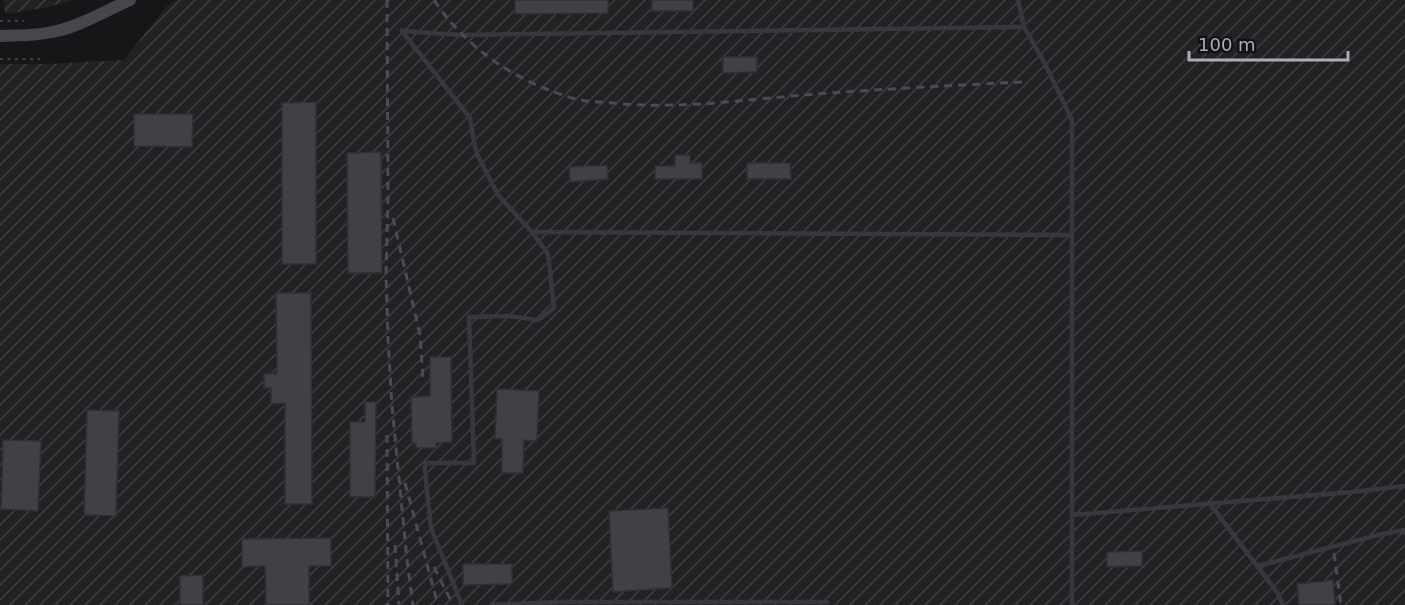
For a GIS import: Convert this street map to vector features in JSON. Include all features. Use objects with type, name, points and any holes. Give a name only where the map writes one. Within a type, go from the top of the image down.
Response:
[{"type":"street","points":[[0,36],[54,32],[130,0]]},
{"type":"lane","points":[[1018,0],[1024,27],[1072,120],[1072,605]]},
{"type":"lane","points":[[462,605],[431,528],[425,463],[474,463],[469,317],[509,316],[538,320],[554,308],[548,254],[532,232],[498,195],[476,152],[470,118],[402,31],[462,35],[1024,27]]},
{"type":"lane","points":[[532,232],[1072,236]]},
{"type":"lane","points":[[1072,515],[1405,486]]},
{"type":"lane","points":[[1210,504],[1277,592],[1283,605]]},
{"type":"lane","points":[[1257,566],[1374,536],[1404,530],[1405,533]]},
{"type":"lane","points":[[491,605],[827,602]]},
{"type":"path","points":[[0,21],[24,21]]},
{"type":"path","points":[[0,59],[40,59]]},
{"type":"shaded area","points":[[4,0],[74,0],[5,14]]},
{"type":"shaded area","points":[[176,0],[1405,0],[1405,605],[0,605],[0,64],[124,60],[166,7]]},
{"type":"building","points":[[515,0],[608,0],[608,13],[515,14]]},
{"type":"building","points":[[652,0],[693,0],[693,11],[652,11]]},
{"type":"building","points":[[723,57],[757,57],[757,72],[723,73]]},
{"type":"building","points":[[316,102],[316,264],[282,264],[282,103]]},
{"type":"building","points":[[134,114],[193,114],[192,147],[134,146]]},
{"type":"building","points":[[381,152],[382,273],[348,273],[347,153]]},
{"type":"building","points":[[675,155],[690,155],[690,163],[702,163],[702,179],[655,179],[655,166],[675,166]]},
{"type":"building","points":[[747,163],[790,163],[791,179],[747,179]]},
{"type":"building","points":[[607,165],[608,179],[570,182],[569,167]]},
{"type":"building","points":[[276,293],[311,293],[312,504],[285,504],[285,403],[271,404],[271,388],[264,388],[264,374],[277,374]]},
{"type":"building","points":[[430,357],[451,357],[452,442],[436,443],[436,448],[416,448],[416,443],[412,443],[411,397],[430,396]]},
{"type":"building","points":[[497,389],[539,391],[537,441],[524,440],[523,473],[502,473],[502,439],[495,439]]},
{"type":"building","points":[[365,402],[376,402],[375,497],[350,497],[350,422],[365,422]]},
{"type":"building","points":[[87,410],[119,411],[116,516],[84,515]]},
{"type":"building","points":[[3,440],[41,441],[38,511],[1,509]]},
{"type":"building","points":[[668,508],[672,588],[613,592],[609,511]]},
{"type":"building","points":[[331,538],[331,566],[309,566],[309,605],[266,605],[265,566],[242,567],[242,539]]},
{"type":"building","points":[[1142,551],[1142,566],[1107,567],[1107,552]]},
{"type":"building","points":[[463,564],[512,564],[512,584],[463,585]]},
{"type":"building","points":[[203,575],[203,605],[180,605],[180,576]]},
{"type":"building","points":[[1333,580],[1335,605],[1299,605],[1297,584]]},
{"type":"railway","points":[[387,0],[386,274],[388,339],[392,406],[413,605]]},
{"type":"railway","points":[[434,0],[461,33],[494,61],[543,88],[585,101],[638,105],[688,105],[842,92],[1024,82]]},
{"type":"railway","points":[[393,218],[420,335],[423,379]]},
{"type":"railway","points":[[387,435],[388,605]]},
{"type":"railway","points":[[405,483],[438,605]]},
{"type":"railway","points":[[395,545],[399,605]]},
{"type":"railway","points":[[1334,553],[1341,605]]},
{"type":"railway","points":[[434,567],[453,605]]}]
